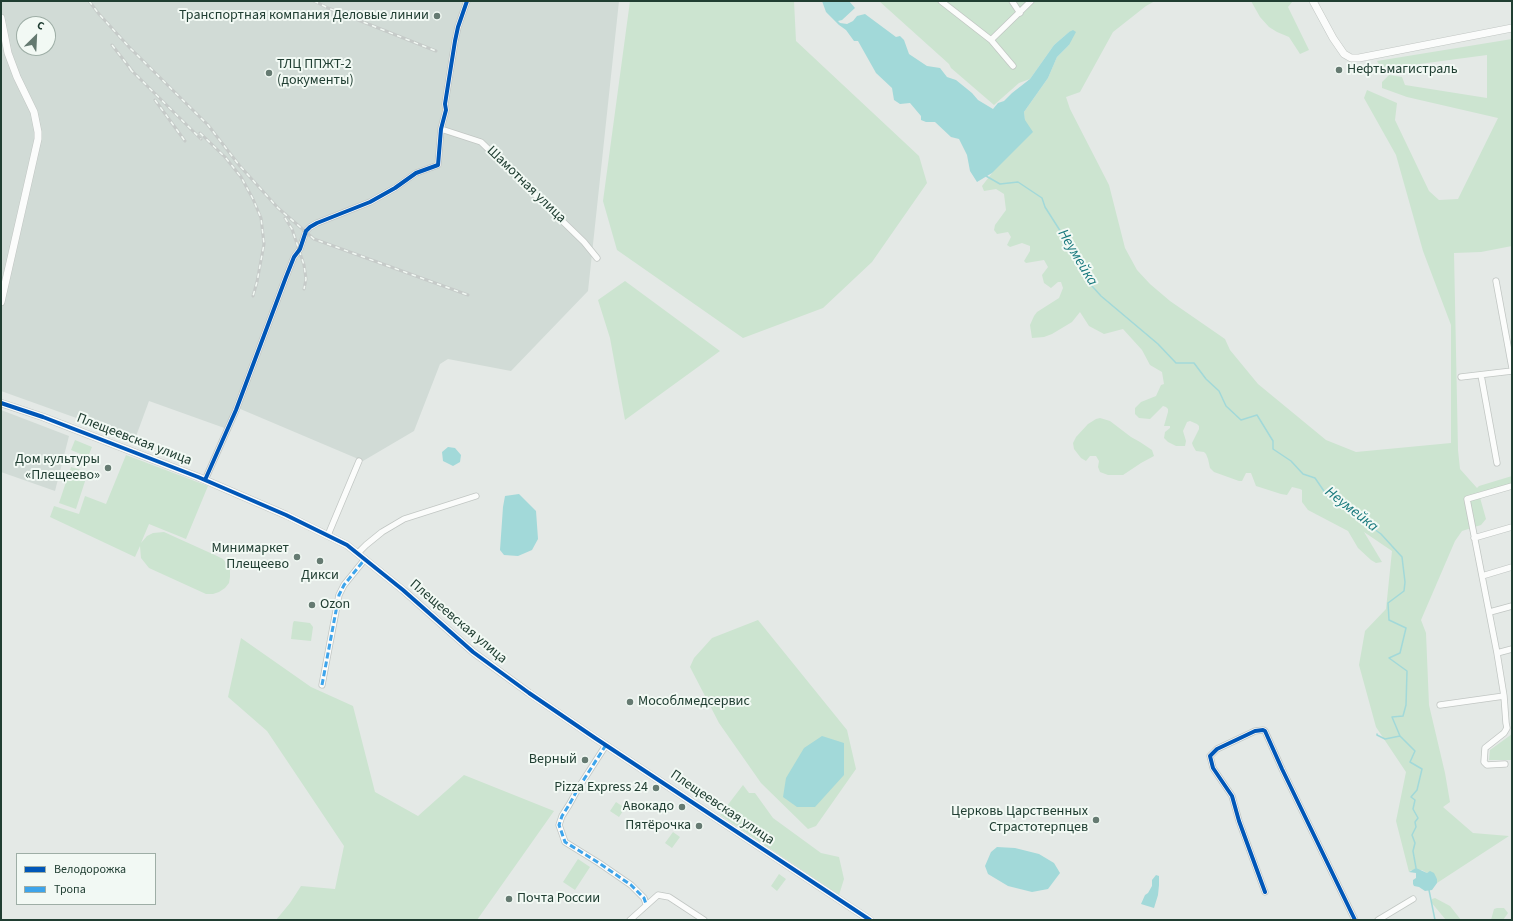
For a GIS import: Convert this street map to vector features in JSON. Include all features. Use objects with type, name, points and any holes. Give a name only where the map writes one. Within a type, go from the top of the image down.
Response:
[{"type":"street","points":[[205,480],[236,410],[294,257],[300,249],[306,232],[310,227],[370,202],[395,188],[416,173],[438,165],[441,129],[446,110],[445,104],[458,27],[467,1]]},
{"type":"street","points":[[941,1],[991,40],[1013,66]]},
{"type":"street","points":[[1012,1],[1020,13]]},
{"type":"street","points":[[991,40],[1031,1]]},
{"type":"street","points":[[1313,1],[1333,38],[1344,54],[1351,58],[1359,58],[1512,28]]},
{"type":"street","points":[[1,18],[8,54],[34,112],[38,132],[38,139],[1,302]]},
{"type":"street","name":"Шамотная улица","points":[[441,129],[482,142],[584,242],[597,258]]},
{"type":"street","points":[[1461,377],[1512,370],[1496,282]]},
{"type":"street","points":[[1481,375],[1497,463]]},
{"type":"street","name":"Плещеевская улица","points":[[1,403],[205,480],[286,515],[347,545],[487,662],[606,745],[869,920]]},
{"type":"street","points":[[328,535],[359,461]]},
{"type":"street","points":[[1505,764],[1487,765],[1484,762],[1485,748],[1501,736],[1507,728],[1504,696],[1490,612],[1467,499],[1512,486]]},
{"type":"street","points":[[358,553],[382,532],[404,519],[476,496]]},
{"type":"street","points":[[1474,538],[1512,527]]},
{"type":"street","points":[[322,684],[339,595],[344,585],[365,559]]},
{"type":"street","points":[[1482,576],[1512,567]]},
{"type":"street","points":[[1490,612],[1512,606]]},
{"type":"street","points":[[1497,653],[1512,649]]},
{"type":"street","points":[[1440,705],[1504,696]]},
{"type":"street","points":[[1265,892],[1239,821],[1232,796],[1213,768],[1210,756],[1217,749],[1255,731],[1263,730],[1265,731],[1355,920]]},
{"type":"street","points":[[606,745],[579,787],[562,816],[559,825],[565,842],[626,882],[640,893],[646,904]]},
{"type":"street","points":[[630,920],[646,904],[658,895],[669,897],[704,920]]},
{"type":"street","points":[[1378,920],[1413,899]]},
{"type":"shaded area","points":[[1,1],[619,1],[588,291],[511,371],[448,359],[440,364],[414,431],[363,461],[238,408],[230,430],[149,401],[135,439],[1,391]]},
{"type":"shaded area","points":[[1,410],[69,436],[55,491],[1,472]]},
{"type":"green space","points":[[630,1],[794,1],[796,41],[919,156],[927,183],[872,262],[823,308],[743,338],[617,250],[603,201]]},
{"type":"green space","points":[[879,1],[1155,1],[1146,6],[1113,32],[1080,92],[1066,97],[1070,109],[1109,185],[1125,248],[1137,270],[1150,284],[1170,301],[1225,339],[1230,350],[1258,384],[1326,440],[1356,452],[1451,443],[1451,325],[1423,251],[1396,155],[1364,98],[1367,90],[1397,103],[1395,120],[1429,191],[1439,200],[1458,199],[1498,118],[1407,97],[1382,88],[1382,82],[1389,75],[1402,77],[1405,85],[1487,98],[1487,55],[1382,69],[1377,61],[1512,39],[1512,246],[1481,252],[1454,253],[1458,450],[1460,469],[1477,488],[1479,486],[1512,476],[1512,484],[1479,494],[1486,519],[1481,525],[1462,531],[1455,541],[1421,620],[1426,633],[1429,705],[1445,773],[1450,802],[1443,807],[1473,833],[1509,836],[1437,883],[1437,879],[1429,872],[1427,873],[1422,870],[1411,870],[1409,872],[1396,821],[1406,772],[1376,727],[1359,665],[1365,631],[1386,609],[1392,551],[1364,532],[1382,562],[1376,563],[1371,560],[1358,548],[1348,531],[1308,510],[1302,502],[1302,490],[1300,489],[1292,487],[1287,495],[1281,494],[1256,486],[1251,473],[1246,473],[1242,481],[1239,481],[1214,472],[1210,468],[1206,454],[1204,452],[1196,451],[1193,446],[1192,443],[1199,429],[1197,424],[1190,421],[1187,422],[1183,431],[1186,441],[1185,446],[1176,446],[1168,442],[1164,438],[1165,432],[1170,428],[1170,426],[1164,426],[1168,412],[1166,407],[1163,406],[1150,419],[1139,418],[1135,414],[1135,408],[1141,402],[1156,396],[1161,385],[1164,384],[1162,372],[1150,365],[1142,350],[1123,329],[1104,334],[1089,326],[1080,312],[1072,322],[1052,334],[1044,337],[1032,338],[1030,325],[1034,316],[1037,312],[1059,298],[1063,288],[1061,282],[1058,282],[1051,288],[1044,283],[1042,275],[1048,267],[1044,260],[1026,263],[1024,261],[1030,251],[1030,246],[1022,243],[1010,247],[1007,245],[1011,237],[1008,232],[997,234],[994,230],[995,225],[1006,210],[1004,194],[996,189],[984,191],[982,186],[992,173],[1025,120],[1024,112],[1048,78],[1057,57],[1069,45],[1069,32],[1054,45],[1030,79],[1019,83],[994,105],[951,68],[949,64]]},
{"type":"green space","points":[[1251,1],[1293,1],[1288,7],[1309,50],[1300,54],[1289,37],[1269,27],[1260,17]]},
{"type":"green space","points":[[625,281],[720,351],[625,420],[610,338],[598,300]]},
{"type":"green space","points":[[1100,418],[1110,421],[1131,437],[1152,450],[1154,456],[1123,475],[1108,475],[1100,472],[1098,467],[1099,461],[1096,456],[1090,456],[1086,461],[1081,458],[1074,449],[1073,443],[1076,437],[1088,424]]},
{"type":"green space","points":[[75,440],[92,447],[88,457],[71,450]]},
{"type":"green space","points":[[126,455],[208,486],[186,539],[149,524],[141,543],[147,536],[153,533],[164,532],[223,559],[230,570],[229,583],[225,588],[213,594],[206,594],[149,568],[141,558],[140,546],[135,557],[50,517],[54,506],[79,514],[85,496],[106,504]]},
{"type":"green space","points":[[71,467],[88,472],[76,509],[59,503]]},
{"type":"green space","points":[[758,620],[847,730],[856,769],[816,826],[808,829],[761,783],[719,723],[690,667],[694,658],[712,638]]},
{"type":"green space","points":[[294,621],[310,623],[313,627],[311,641],[291,639]]},
{"type":"green space","points":[[241,638],[311,687],[353,706],[375,792],[418,816],[464,775],[554,811],[477,920],[276,920],[290,903],[301,886],[335,889],[344,846],[267,731],[228,697]]},
{"type":"green space","points":[[1512,734],[1512,760],[1489,760],[1490,750]]},
{"type":"green space","points":[[743,785],[749,793],[755,793],[773,818],[821,853],[839,857],[844,879],[839,895],[720,815]]},
{"type":"green space","points":[[616,802],[625,808],[619,817],[610,811]]},
{"type":"green space","points":[[673,832],[680,837],[672,848],[665,843]]},
{"type":"green space","points":[[578,859],[590,867],[575,890],[563,882]]},
{"type":"green space","points":[[779,874],[786,879],[777,891],[771,886]]},
{"type":"green space","points":[[1435,898],[1450,906],[1461,920],[1446,920],[1431,902],[1432,899]]},
{"type":"green space","points":[[1504,908],[1508,913],[1503,920],[1491,920],[1494,909]]},
{"type":"water","points":[[822,1],[849,1],[855,8],[842,20],[838,21],[840,23],[847,24],[853,21],[857,16],[865,14],[896,37],[900,36],[904,40],[909,54],[927,66],[940,68],[947,77],[956,80],[978,100],[993,109],[998,103],[1004,101],[1030,79],[1054,45],[1069,32],[1073,30],[1076,32],[1069,45],[1057,57],[1048,78],[1024,112],[1025,120],[1033,132],[992,173],[977,182],[970,171],[967,155],[959,139],[951,137],[935,122],[926,122],[921,120],[921,116],[910,103],[900,104],[894,100],[892,88],[876,73],[858,41],[854,41],[846,30],[826,12]]},
{"type":"water","points":[[448,447],[455,448],[461,455],[460,462],[453,466],[443,461],[442,452]]},
{"type":"water","points":[[519,494],[536,511],[538,539],[532,550],[518,556],[504,555],[500,550],[505,496]]},
{"type":"water","points":[[822,736],[844,743],[844,775],[815,807],[797,807],[783,797],[786,778],[804,748]]},
{"type":"water","points":[[997,847],[1015,848],[1039,854],[1054,863],[1060,873],[1048,889],[1032,892],[1008,886],[988,874],[985,866],[991,852]]},
{"type":"water","points":[[1416,868],[1427,873],[1430,871],[1434,873],[1437,883],[1432,890],[1425,891],[1414,886],[1413,880],[1416,878],[1416,873],[1409,872]]},
{"type":"water","points":[[1156,875],[1159,876],[1159,885],[1154,908],[1141,904],[1145,895],[1152,886],[1152,880]]},
{"type":"waterway","name":"Неумейка","points":[[986,176],[1000,184],[1018,182],[1042,198],[1045,207],[1087,273],[1092,286],[1101,296],[1158,344],[1176,363],[1194,363],[1206,379],[1219,391],[1226,406],[1241,420],[1257,415],[1273,441],[1273,449],[1291,461],[1303,474],[1315,478],[1326,494],[1381,534],[1402,557],[1405,582],[1404,591],[1388,603],[1389,620],[1406,628],[1400,653],[1389,658],[1407,671],[1406,705],[1403,716],[1392,717],[1400,736],[1415,751],[1410,762],[1422,769],[1417,790],[1411,797],[1415,800],[1413,809],[1418,818],[1415,822],[1416,827],[1412,835],[1415,843],[1413,851],[1416,868]]},
{"type":"waterway","points":[[1377,734],[1385,739],[1400,736]]},
{"type":"waterway","name":"Неумейка","points":[[1429,890],[1435,920]]},
{"type":"railway","points":[[89,1],[130,48],[208,125],[239,165],[278,208],[314,239],[468,295]]},
{"type":"railway","points":[[314,1],[436,51]]},
{"type":"railway","points":[[112,45],[133,72]]},
{"type":"railway","points":[[130,69],[201,139]]},
{"type":"railway","points":[[155,100],[185,141]]},
{"type":"railway","points":[[200,133],[225,157],[241,177],[261,218],[264,244],[253,296]]},
{"type":"railway","points":[[285,218],[292,229],[304,265],[306,279],[304,289]]},
{"type":"marked path","points":[[322,685],[339,595],[344,585],[365,559]]},
{"type":"marked path","points":[[606,745],[579,787],[562,816],[559,825],[565,842],[631,885],[644,898],[646,904]]},
{"type":"cycle path","points":[[205,480],[236,410],[286,277],[294,257],[300,249],[306,231],[317,223],[370,202],[395,188],[416,173],[438,165],[441,129],[446,110],[445,104],[455,41],[467,1]]},
{"type":"cycle path","points":[[1,403],[43,417],[198,477],[286,515],[347,545],[403,590],[473,652],[529,693],[870,920]]},
{"type":"cycle path","points":[[1265,892],[1239,821],[1232,796],[1213,768],[1210,756],[1217,749],[1255,731],[1263,730],[1265,731],[1355,920]]},
{"type":"place","name":"Транспортная компания Деловые линии","points":[[437,16]]},
{"type":"place","name":"Нефтьмагистраль","points":[[1339,70]]},
{"type":"place","name":"ТЛЦ ППЖТ-2 (документы)","points":[[269,73]]},
{"type":"place","name":"Дом культуры «Плещеево»","points":[[108,468]]},
{"type":"place","name":"Минимаркет Плещеево","points":[[297,557]]},
{"type":"place","name":"Дикси","points":[[320,561]]},
{"type":"place","name":"Ozon","points":[[312,605]]},
{"type":"place","name":"Мособлмедсервис","points":[[630,702]]},
{"type":"place","name":"Верный","points":[[585,760]]},
{"type":"place","name":"Pizza Express 24","points":[[656,788]]},
{"type":"place","name":"Авокадо","points":[[682,807]]},
{"type":"place","name":"Церковь Царственных Страстотерпцев","points":[[1096,820]]},
{"type":"place","name":"Пятёрочка","points":[[699,826]]},
{"type":"place","name":"Почта России","points":[[509,899]]}]
